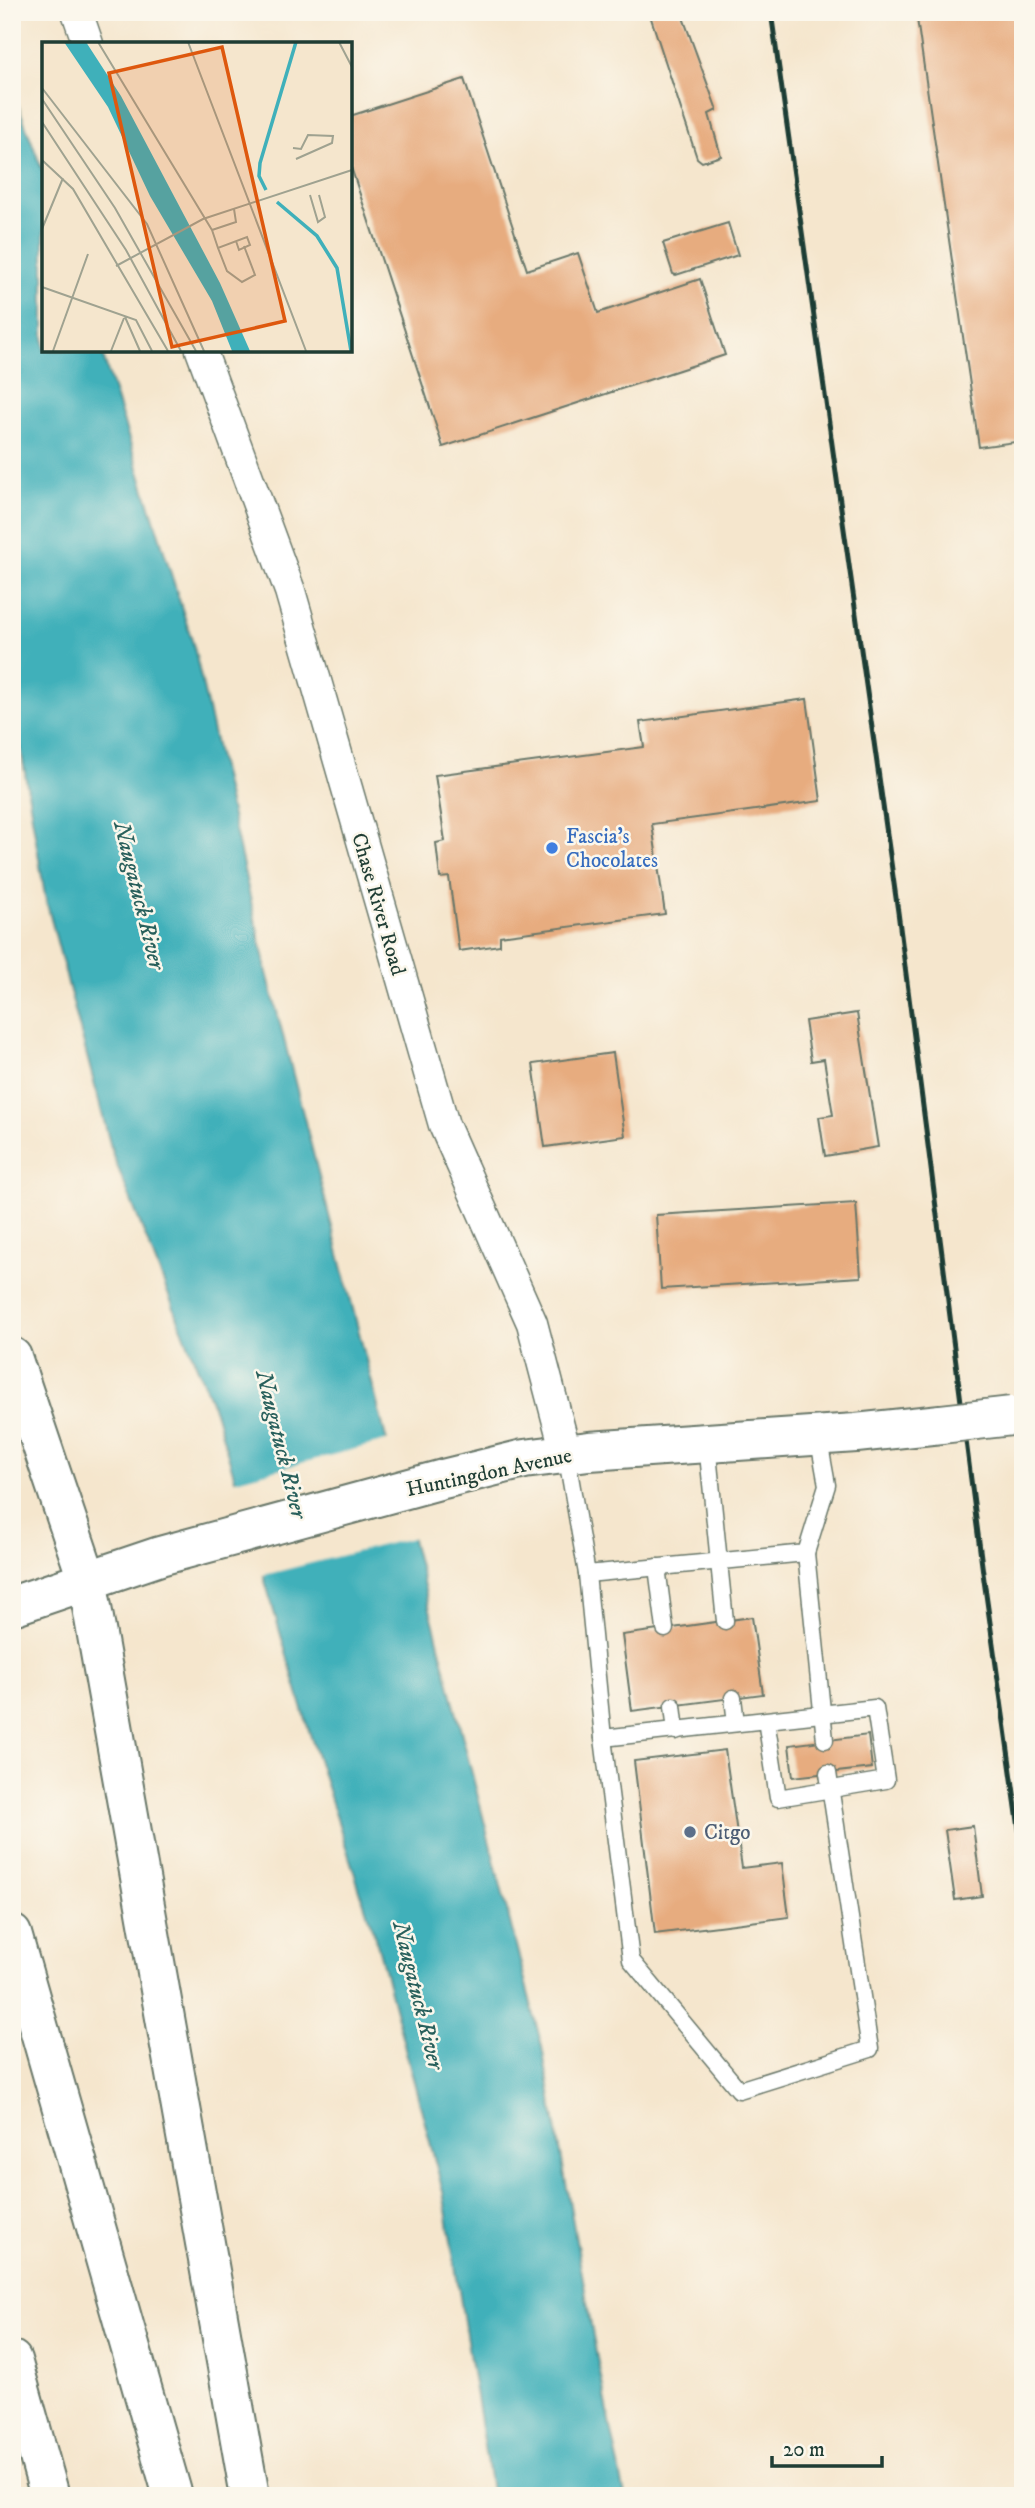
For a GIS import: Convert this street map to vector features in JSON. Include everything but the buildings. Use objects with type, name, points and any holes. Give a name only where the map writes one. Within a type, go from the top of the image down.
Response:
[{"type":"main road","points":[[12,1357],[87,1579],[250,2496]]},
{"type":"main road","name":"Huntingdon Avenue","points":[[12,1606],[87,1579],[192,1548],[443,1479],[524,1460],[566,1453],[818,1435],[1017,1415]]},
{"type":"main road","points":[[12,1934],[173,2496]]},
{"type":"main road","points":[[12,2360],[50,2496]]},
{"type":"street","points":[[76,12],[87,42]]},
{"type":"street","name":"Chase River Road","points":[[202,352],[290,591],[444,1125],[532,1323],[566,1453]]},
{"type":"lane","points":[[818,1435],[827,1485],[806,1553],[825,1740]]},
{"type":"lane","points":[[707,1444],[725,1621]]},
{"type":"lane","points":[[566,1453],[587,1574],[603,1738],[631,1960],[739,2090],[870,2049],[828,1773]]},
{"type":"lane","points":[[587,1574],[806,1553]]},
{"type":"lane","points":[[657,1567],[665,1629]]},
{"type":"lane","points":[[733,1698],[736,1723]]},
{"type":"lane","points":[[673,1706],[676,1731]]},
{"type":"lane","points":[[603,1738],[676,1731],[736,1723],[875,1708],[886,1780],[778,1798],[766,1720]]},
{"type":"water","name":"Naugatuck River","points":[[12,89],[42,170],[42,352],[102,352],[194,647],[267,973],[542,2047],[596,2353],[625,2496],[492,2496],[443,2191],[379,1950],[310,1734],[216,1414],[113,1155],[45,896],[12,693]]},
{"type":"pier","points":[[390,1440],[415,1537],[260,1576],[232,1481]]},
{"type":"railway","points":[[771,12],[898,912],[983,1573],[1023,1857]]},
{"type":"place","name":"Fascia's Chocolates","points":[[552,848]]},
{"type":"place","name":"Citgo","points":[[690,1832]]}]
